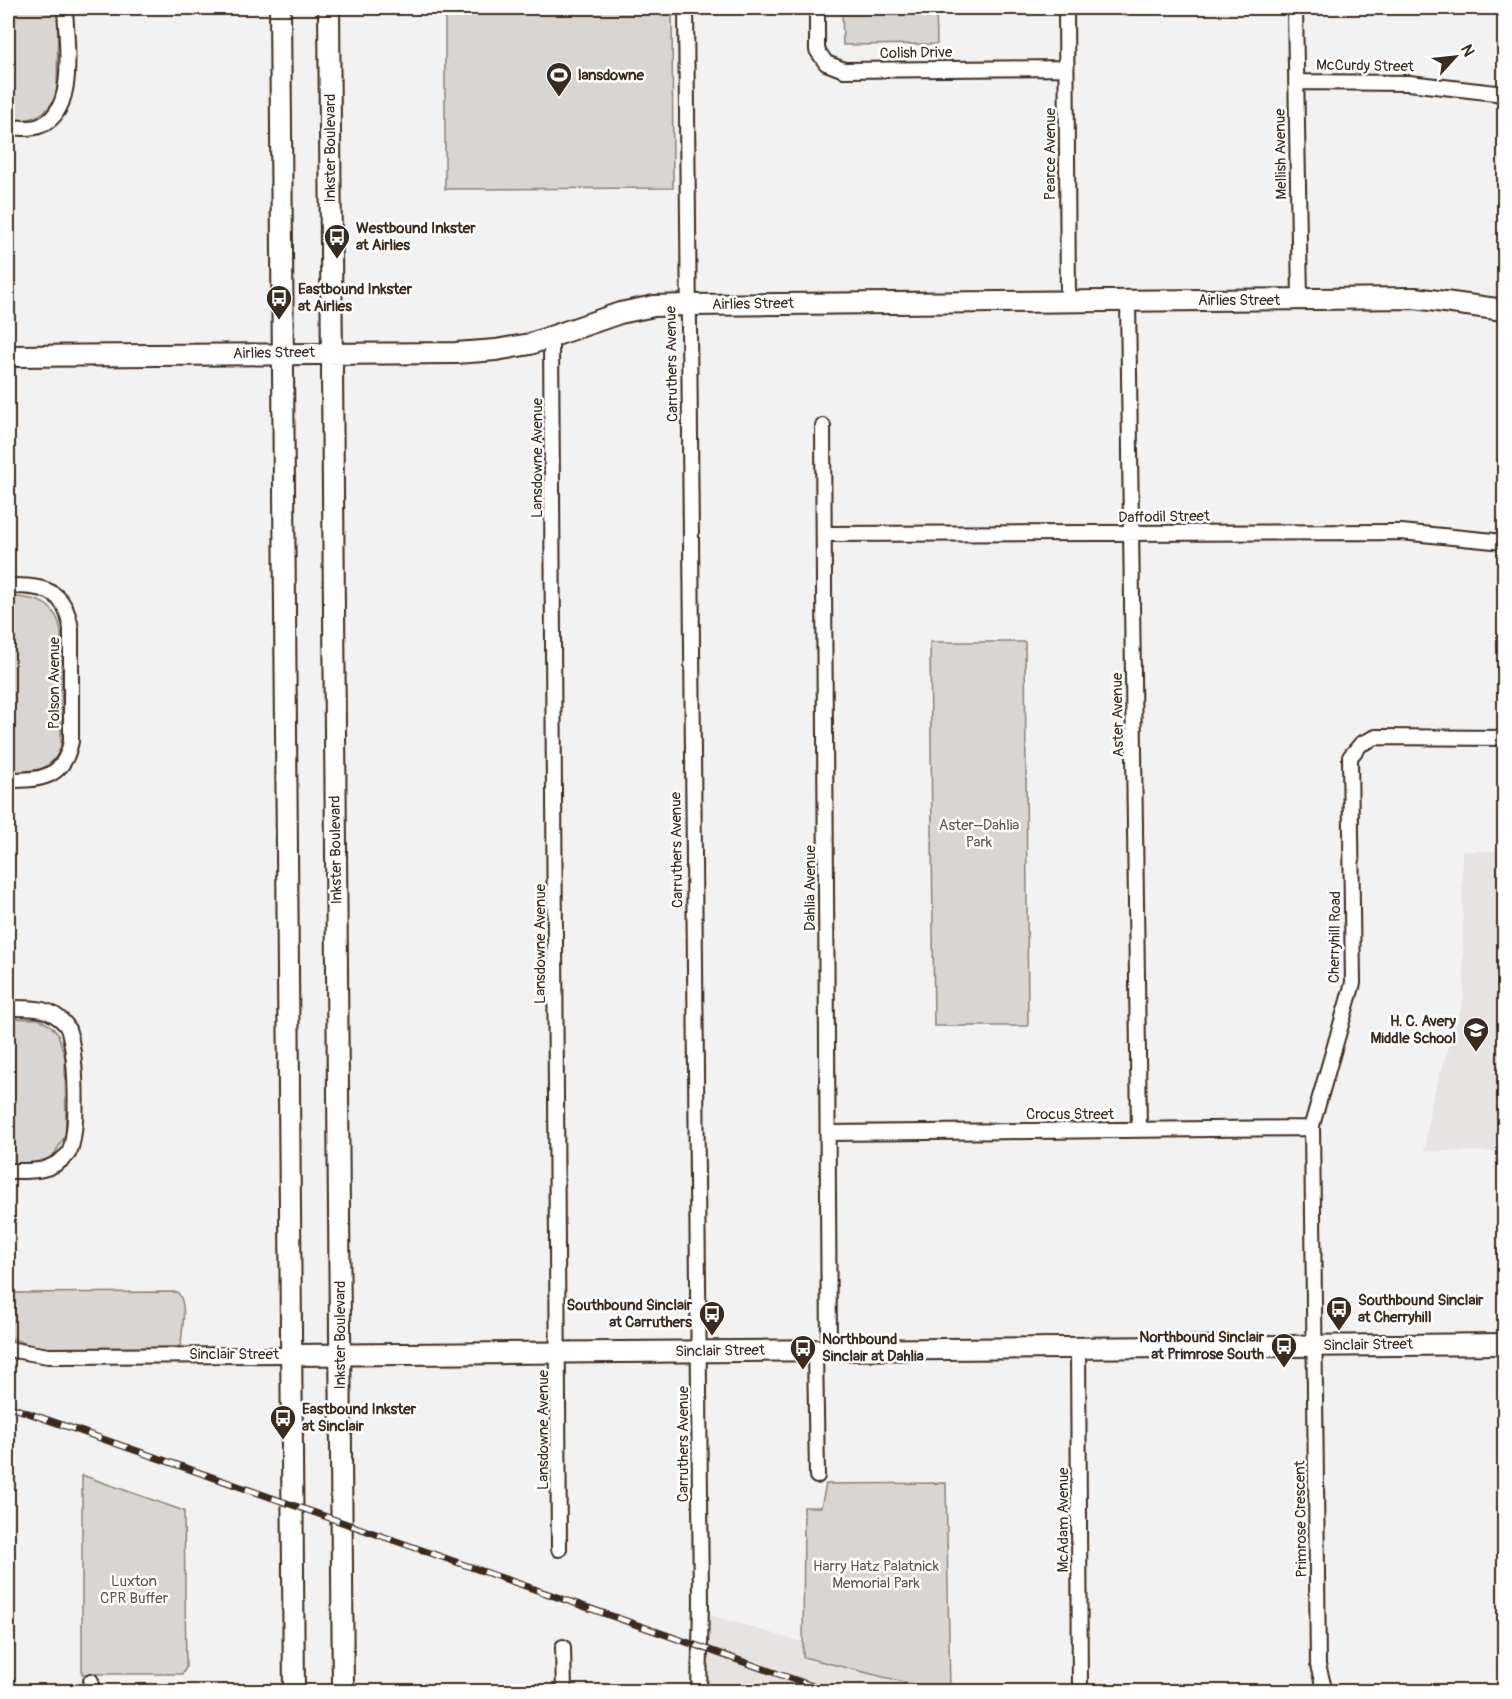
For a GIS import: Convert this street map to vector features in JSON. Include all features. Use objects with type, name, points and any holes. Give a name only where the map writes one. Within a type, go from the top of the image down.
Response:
[{"type":"main road","points":[[280,8],[281,354],[294,1692]]},
{"type":"main road","name":"Inkster Boulevard","points":[[329,8],[343,1692]]},
{"type":"main road","name":"Airlies Street","points":[[8,356],[496,350],[551,338],[620,313],[654,306],[1415,298],[1504,310]]},
{"type":"main road","name":"Sinclair Street","points":[[291,1354],[1504,1344]]},
{"type":"street","points":[[8,128],[36,127],[48,121],[61,108],[66,90],[65,8]]},
{"type":"street","name":"Carruthers Avenue","points":[[686,8],[699,1352],[699,1692]]},
{"type":"street","name":"Colish Drive","points":[[817,8],[818,50],[825,63],[844,70],[1066,68]]},
{"type":"street","name":"Pearce Avenue","points":[[1066,8],[1068,301]]},
{"type":"street","name":"Mellish Avenue","points":[[1295,8],[1300,300]]},
{"type":"street","name":"McCurdy Street","points":[[1296,82],[1409,82],[1504,94]]},
{"type":"street","name":"Aster Avenue","points":[[1128,300],[1139,1130]]},
{"type":"street","name":"Lansdowne Avenue","points":[[551,338],[559,1549]]},
{"type":"street","name":"Dahlia Avenue","points":[[817,1476],[828,1132],[823,426]]},
{"type":"street","name":"Daffodil Street","points":[[824,534],[1401,531],[1504,542]]},
{"type":"street","name":"Polson Avenue","points":[[8,586],[44,588],[57,597],[67,611],[71,629],[71,741],[67,757],[51,775],[36,780],[8,780]]},
{"type":"street","name":"Cherryhill Road","points":[[1315,1346],[1312,1128],[1353,983],[1350,757],[1361,744],[1376,737],[1504,738]]},
{"type":"street","points":[[8,1008],[40,1008],[54,1014],[67,1027],[74,1044],[75,1137],[70,1153],[56,1165],[40,1171],[8,1171]]},
{"type":"street","name":"Crocus Street","points":[[828,1132],[1312,1128]]},
{"type":"street","name":"Primrose Crescent","points":[[1315,1346],[1318,1665],[1325,1692]]},
{"type":"street","name":"McAdam Avenue","points":[[1078,1348],[1080,1692]]},
{"type":"street","name":"Sinclair Street","points":[[8,1349],[48,1356],[291,1354]]},
{"type":"street","points":[[563,1647],[564,1692]]},
{"type":"shaded area","name":"H. C. Avery Middle School","points":[[1462,851],[1504,851],[1504,1152],[1425,1151],[1430,1107],[1464,999]]},
{"type":"shaded area","points":[[707,1614],[805,1643],[803,1657],[939,1691],[707,1692]]},
{"type":"green space","points":[[8,8],[58,8],[57,95],[48,108],[30,119],[8,121]]},
{"type":"green space","name":"lansdowne","points":[[445,8],[672,8],[673,188],[445,189]]},
{"type":"green space","points":[[842,8],[936,8],[937,44],[843,45]]},
{"type":"green space","points":[[8,597],[27,598],[43,603],[54,613],[58,622],[61,632],[61,748],[57,756],[46,767],[32,772],[8,775]]},
{"type":"green space","name":"Aster–Dahlia Park","points":[[930,642],[1025,642],[1028,1026],[934,1026]]},
{"type":"green space","points":[[8,1018],[39,1019],[51,1026],[58,1034],[65,1057],[66,1134],[55,1153],[47,1160],[34,1164],[8,1164]]},
{"type":"green space","points":[[177,1292],[182,1302],[184,1316],[181,1344],[177,1349],[35,1347],[8,1337],[8,1293]]},
{"type":"green space","name":"Luxton CPR Buffer","points":[[82,1475],[184,1511],[186,1668],[182,1674],[82,1674]]},
{"type":"green space","name":"Harry Hatz Palatnick Memorial Park","points":[[946,1483],[950,1691],[940,1691],[803,1657],[804,1507],[821,1507],[826,1484]]},
{"type":"railway","points":[[8,1406],[830,1692]]},
{"type":"place","name":"lansdowne","points":[[559,98]]},
{"type":"place","name":"Westbound Inkster at Airlies","points":[[337,260]]},
{"type":"place","name":"Eastbound Inkster at Airlies","points":[[279,321]]},
{"type":"place","name":"H. C. Avery Middle School","points":[[1476,1053]]},
{"type":"place","name":"Southbound Sinclair at Cherryhill","points":[[1339,1332]]},
{"type":"place","name":"Southbound Sinclair at Carruthers","points":[[712,1337]]},
{"type":"place","name":"Northbound Sinclair at Primrose South","points":[[1284,1369]]},
{"type":"place","name":"Northbound Sinclair at Dahlia","points":[[803,1371]]},
{"type":"place","name":"Eastbound Inkster at Sinclair","points":[[283,1441]]}]
